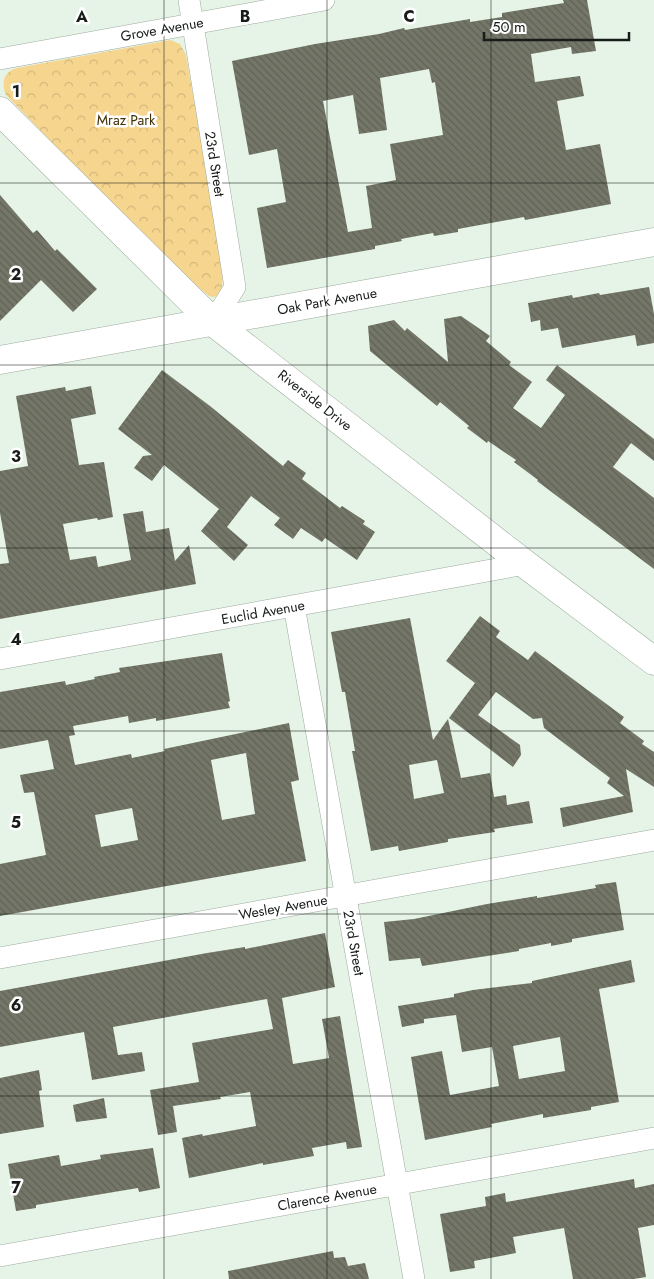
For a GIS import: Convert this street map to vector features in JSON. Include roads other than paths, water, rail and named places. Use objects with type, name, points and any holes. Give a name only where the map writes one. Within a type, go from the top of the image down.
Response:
[{"type":"street","name":"23rd Street","points":[[189,0],[235,287],[213,322]]},
{"type":"street","name":"Grove Avenue","points":[[0,59],[324,0]]},
{"type":"street","name":"Riverside Drive","points":[[0,111],[213,322],[525,564],[654,661]]},
{"type":"street","name":"Oak Park Avenue","points":[[0,360],[654,242]]},
{"type":"street","name":"Euclid Avenue","points":[[0,660],[525,564]]},
{"type":"street","name":"23rd Street","points":[[294,606],[414,1279]]},
{"type":"street","name":"Wesley Avenue","points":[[0,958],[654,840]]},
{"type":"street","name":"Clarence Avenue","points":[[0,1256],[654,1138]]},
{"type":"park label","name":"Mraz Park","points":[[126,120]]}]
